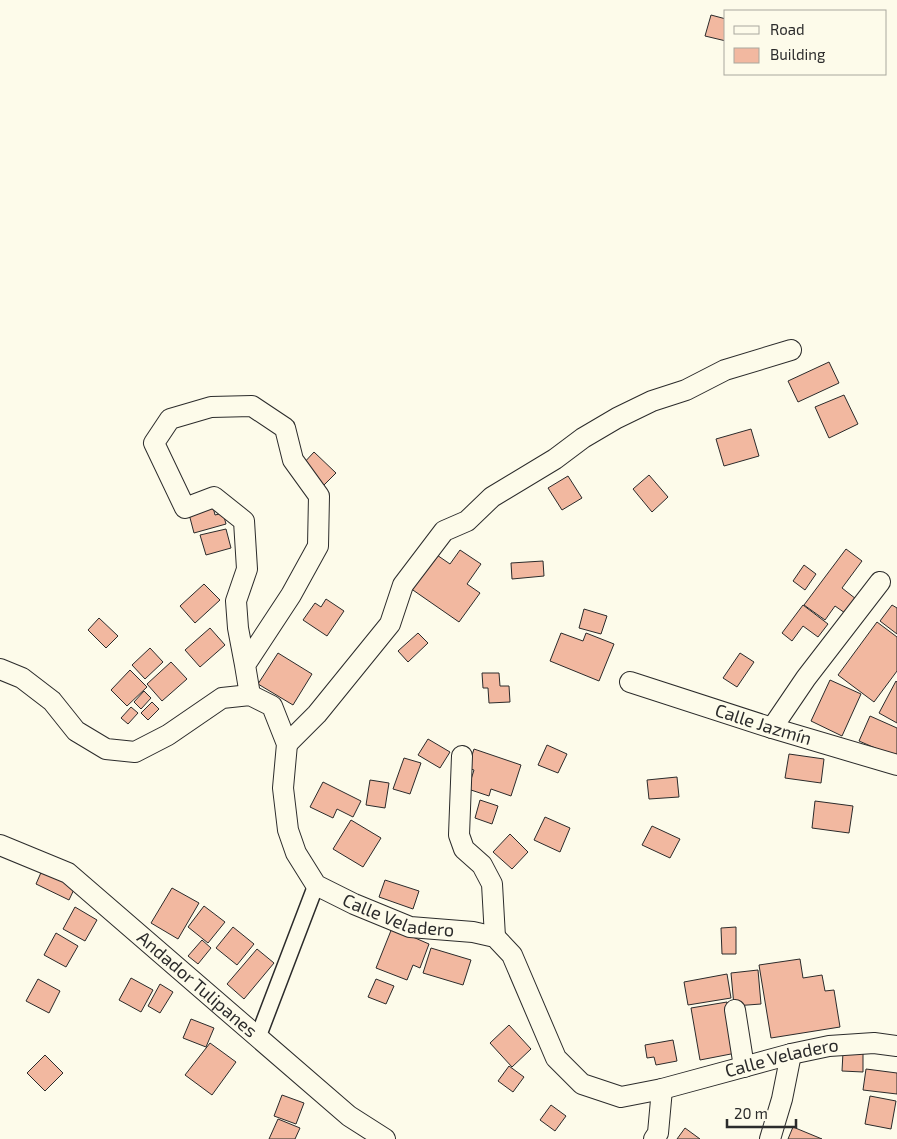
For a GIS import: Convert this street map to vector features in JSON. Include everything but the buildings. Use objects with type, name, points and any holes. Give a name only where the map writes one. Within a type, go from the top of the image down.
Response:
[{"type":"street","points":[[287,744],[317,714],[390,624],[402,585],[444,531],[467,520],[492,497],[555,459],[583,438],[617,418],[652,401],[686,390],[725,370],[791,350]]},
{"type":"street","points":[[245,665],[291,595],[318,546],[319,496],[292,460],[284,428],[252,406],[211,408],[170,419],[154,443],[185,508],[214,497],[244,521],[247,569],[236,601],[238,628],[250,695]]},
{"type":"street","points":[[772,728],[806,678],[880,582]]},
{"type":"street","points":[[0,669],[22,678],[52,701],[76,731],[106,749],[135,752],[168,735],[222,698],[250,695],[272,706],[287,744],[284,788],[288,830],[296,853],[316,885],[258,1037]]},
{"type":"street","name":"Calle Jazmín","points":[[630,682],[772,728],[897,765]]},
{"type":"street","points":[[462,756],[459,835],[464,849],[482,865],[492,884],[495,937]]},
{"type":"street","name":"Andador Tulipanes","points":[[0,846],[68,873],[349,1116],[385,1139]]},
{"type":"street","name":"Calle Veladero","points":[[316,885],[354,904],[410,927],[473,932],[495,937],[512,955],[556,1058],[582,1084],[621,1097],[662,1089],[791,1054],[829,1046],[874,1043],[897,1046]]},
{"type":"street","points":[[735,1010],[744,1068]]},
{"type":"street","points":[[770,1139],[782,1099],[791,1054]]},
{"type":"street","points":[[654,1139],[658,1133],[662,1089]]}]
